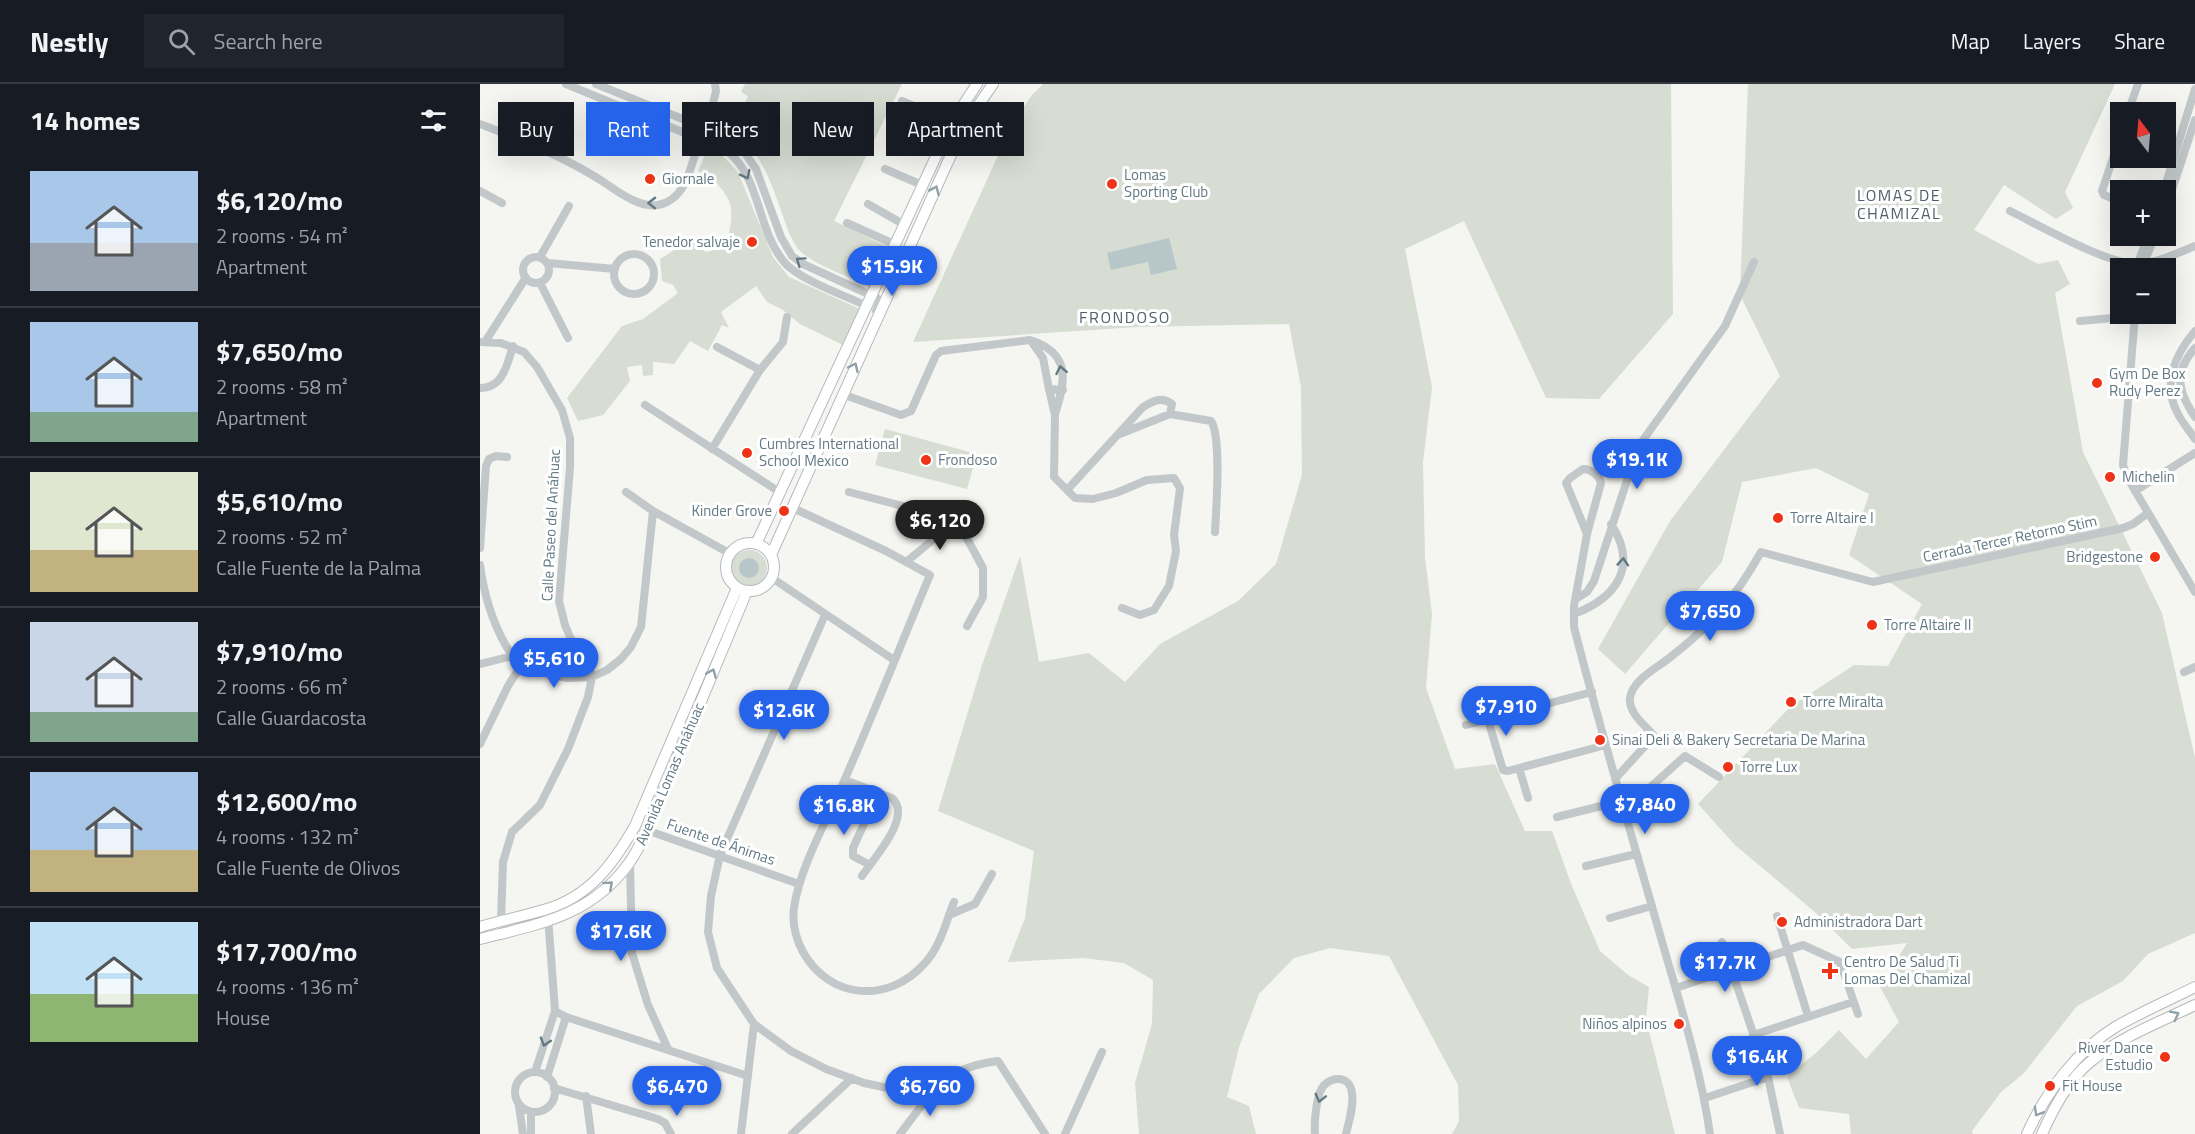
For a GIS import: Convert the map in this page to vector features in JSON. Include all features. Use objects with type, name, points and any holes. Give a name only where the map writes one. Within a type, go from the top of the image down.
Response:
[{"type":"main road","points":[[965,102],[977,84]]},
{"type":"main road","points":[[771,555],[964,126],[993,84]]},
{"type":"main road","points":[[756,544],[936,156]]},
{"type":"main road","points":[[756,544],[765,548],[771,555],[774,564],[772,578],[765,586],[757,590],[742,589],[728,579],[726,571],[729,554],[742,545],[756,544]]},
{"type":"main road","name":"Avenida Lomas Anáhuac","points":[[480,927],[547,909],[570,900],[605,872],[616,858],[635,826],[742,589]]},
{"type":"main road","name":"Avenida Lomas Anáhuac","points":[[480,939],[550,921],[575,911],[615,880],[630,863],[647,831],[742,589]]},
{"type":"main road","points":[[2027,1134],[2037,1113],[2085,1049],[2121,1024],[2195,987]]},
{"type":"main road","points":[[2042,1134],[2062,1096],[2080,1072],[2102,1053],[2195,1005]]},
{"type":"main road","points":[[2139,1015],[2137,1025],[2144,1031]]},
{"type":"main road","points":[[2121,1024],[2131,1028],[2128,1038]]},
{"type":"street","points":[[566,84],[726,150],[738,160],[747,174],[772,241],[785,263],[798,274],[869,301],[877,298],[880,306],[872,318],[874,324]]},
{"type":"street","points":[[596,84],[715,132],[731,141],[745,153],[756,169],[781,237],[792,256],[869,301]]},
{"type":"street","points":[[714,102],[715,84]]},
{"type":"street","points":[[2131,102],[2137,85]]},
{"type":"street","points":[[2167,180],[2195,89]]},
{"type":"street","points":[[902,100],[907,102]]},
{"type":"street","points":[[2175,180],[2195,120]]},
{"type":"street","points":[[480,124],[566,159],[623,195],[646,205],[656,206],[675,196],[682,189],[694,156]]},
{"type":"street","points":[[2110,167],[2102,191],[2104,195],[2110,197]]},
{"type":"street","points":[[885,169],[922,185]]},
{"type":"street","points":[[481,193],[502,203]]},
{"type":"street","points":[[868,204],[903,224]]},
{"type":"street","points":[[540,257],[569,206]]},
{"type":"street","points":[[2010,211],[2110,258]]},
{"type":"street","points":[[848,223],[894,244]]},
{"type":"street","points":[[2162,258],[2195,246]]},
{"type":"street","points":[[628,255],[639,255],[648,260],[653,269],[653,279],[648,288],[639,293],[629,293],[620,288],[615,279],[615,269],[620,260],[628,255]]},
{"type":"street","points":[[548,263],[547,278],[540,283],[532,283],[525,279],[522,272],[523,266],[533,257],[540,257],[548,263],[615,269]]},
{"type":"street","points":[[1576,599],[1587,592],[1594,581],[1638,447],[1725,326],[1754,262]]},
{"type":"street","points":[[480,388],[491,387],[502,376],[513,346],[482,342],[525,279]]},
{"type":"street","points":[[540,283],[568,338]]},
{"type":"street","points":[[712,449],[760,370],[783,342],[787,317]]},
{"type":"street","points":[[2080,321],[2110,318]]},
{"type":"street","points":[[2134,324],[2122,458],[2124,471],[2195,592]]},
{"type":"street","points":[[2195,331],[2182,345],[2173,365],[2170,382],[2172,401],[2177,413],[2195,439]]},
{"type":"street","points":[[842,393],[906,414],[915,404],[936,355],[941,351],[1030,340],[1054,352],[1062,367],[1063,390],[1055,415]]},
{"type":"street","points":[[1030,340],[1043,358],[1055,415],[1054,477],[1075,498],[1092,499],[1116,493],[1147,480],[1173,478],[1180,488],[1174,535],[1176,551],[1169,586],[1154,610],[1140,615],[1122,608]]},
{"type":"street","name":"Calle Paseo del Anáhuac","points":[[513,346],[524,352],[537,367],[562,410],[567,424],[570,438],[570,467],[559,601],[564,625],[589,664],[592,677]]},
{"type":"street","points":[[717,347],[760,370]]},
{"type":"street","points":[[2195,348],[2182,368],[2180,381],[2183,399],[2195,417]]},
{"type":"street","points":[[1043,358],[1054,352]]},
{"type":"street","points":[[1049,388],[1063,390]]},
{"type":"street","points":[[1067,490],[1143,407],[1155,400],[1166,400],[1172,404],[1170,414]]},
{"type":"street","points":[[645,405],[781,492]]},
{"type":"street","points":[[1120,434],[1170,414],[1211,421],[1214,425],[1217,456],[1215,532]]},
{"type":"street","points":[[2135,491],[2195,453]]},
{"type":"street","points":[[480,548],[486,466],[489,459],[496,456],[507,456]]},
{"type":"street","points":[[1587,534],[1566,483],[1580,470],[1586,469],[1598,476],[1600,483],[1587,534],[1576,599],[1574,627],[1621,801],[1676,988],[1705,1098],[1710,1134]]},
{"type":"street","points":[[626,492],[653,511],[729,554]]},
{"type":"street","points":[[849,492],[957,520],[983,568],[983,597],[967,627]]},
{"type":"street","points":[[793,508],[886,551],[930,575],[799,884],[794,910],[795,927],[800,946],[810,964],[827,981],[851,991],[872,991],[891,987],[910,977],[925,964],[934,951],[954,902]]},
{"type":"street","points":[[480,565],[489,609],[512,656],[520,667],[567,678],[592,677],[607,670],[621,659],[632,646],[641,627],[653,511]]},
{"type":"street","name":"Cerrada Tercer Retorno Stim","points":[[1615,779],[1654,736],[1633,711],[1630,699],[1635,685],[1696,638],[1724,609],[1744,582],[1761,552],[1873,582],[2123,528],[2148,513]]},
{"type":"street","points":[[906,562],[957,520]]},
{"type":"street","points":[[1574,614],[1604,597],[1615,586],[1622,573],[1624,558],[1622,544],[1611,524]]},
{"type":"street","points":[[772,578],[894,660]]},
{"type":"street","points":[[825,615],[720,855],[711,896],[708,932],[717,968],[754,1024],[791,1051],[826,1069],[852,1078],[888,1088],[925,1090],[944,1077],[998,1061],[1044,1134]]},
{"type":"street","points":[[480,664],[512,656]]},
{"type":"street","points":[[480,744],[508,686],[520,667]]},
{"type":"street","points":[[2184,672],[2195,667]]},
{"type":"street","points":[[501,920],[503,862],[512,832],[540,805],[568,749],[588,697],[592,677]]},
{"type":"street","points":[[1466,725],[1592,692]]},
{"type":"street","points":[[1488,720],[1503,770],[1508,771],[1606,745]]},
{"type":"street","points":[[1624,811],[1685,756],[1719,777]]},
{"type":"street","points":[[1519,768],[1528,798]]},
{"type":"street","points":[[845,780],[892,798],[898,804],[897,825],[862,876]]},
{"type":"street","points":[[870,865],[853,856],[853,848],[878,793]]},
{"type":"street","points":[[1557,817],[1621,801]]},
{"type":"street","name":"Fuente de Ánimas","points":[[635,826],[799,884]]},
{"type":"street","points":[[1586,867],[1636,854]]},
{"type":"street","points":[[630,863],[632,953],[648,1005],[668,1049]]},
{"type":"street","points":[[949,915],[975,904],[993,874]]},
{"type":"street","points":[[1610,918],[1652,906]]},
{"type":"street","points":[[535,1072],[555,1011],[550,921],[547,909]]},
{"type":"street","points":[[1777,916],[1808,1016]]},
{"type":"street","points":[[1722,942],[1768,1077],[1780,1134]]},
{"type":"street","points":[[1676,988],[1803,945],[1840,962],[1858,1014]]},
{"type":"street","points":[[1753,1035],[1853,1002]]},
{"type":"street","points":[[555,1011],[566,1017],[748,1076]]},
{"type":"street","points":[[547,1077],[566,1017]]},
{"type":"street","points":[[741,1134],[754,1024]]},
{"type":"street","points":[[1065,1134],[1102,1052]]},
{"type":"street","points":[[519,1106],[531,1112],[541,1112],[549,1106],[554,1098],[554,1088],[547,1077],[535,1072],[521,1078],[516,1084],[514,1091],[519,1106],[523,1134]]},
{"type":"street","points":[[1705,1098],[1768,1077]]},
{"type":"street","points":[[792,1134],[852,1078]]},
{"type":"street","points":[[1315,1134],[1320,1092],[1324,1084],[1339,1078],[1349,1083],[1352,1090],[1352,1110],[1346,1134]]},
{"type":"street","points":[[554,1088],[658,1119],[665,1123],[670,1134]]},
{"type":"street","points":[[900,1134],[925,1101],[925,1090]]},
{"type":"street","points":[[585,1096],[591,1134]]},
{"type":"street","points":[[531,1112],[531,1134]]},
{"type":"shaded area","points":[[745,84],[902,84],[893,102],[886,102],[886,116],[874,140],[874,102],[792,102],[792,156],[866,156],[834,221],[888,247],[871,287],[807,257],[795,245],[774,190],[757,156],[780,156],[780,102],[746,102],[748,96],[741,92]]},
{"type":"shaded area","points":[[1043,84],[1671,84],[1673,314],[1599,399],[1546,398],[1464,221],[1405,249],[1432,387],[1423,462],[1425,557],[1432,614],[1426,688],[1455,769],[1495,764],[1525,831],[1552,831],[1572,886],[1600,951],[1628,975],[1649,987],[1646,1019],[1675,1134],[1452,1134],[1459,1121],[1458,1085],[1389,956],[1330,948],[1294,958],[1259,994],[1239,1047],[1227,1097],[1249,1106],[1256,1134],[1139,1134],[1135,1083],[1152,1024],[1153,980],[1124,963],[1083,958],[1008,962],[1025,918],[1034,851],[938,811],[982,665],[1020,556],[1039,662],[1089,653],[1125,682],[1160,644],[1238,601],[1276,564],[1302,475],[1301,387],[1289,324],[1137,327],[913,342],[998,156],[1024,156],[1024,106]]},
{"type":"shaded area","points":[[1748,84],[2115,84],[2065,192],[2073,208],[2056,219],[2004,185],[1974,230],[2038,264],[2058,260],[2070,284],[2055,293],[2083,452],[2162,613],[2195,758],[2195,933],[2148,954],[2123,981],[2077,1006],[2023,1074],[2001,1092],[1972,1131],[1973,1134],[1851,1134],[1849,1114],[1799,1108],[1787,1077],[1839,1030],[1866,1059],[1899,1022],[1880,987],[1907,943],[1852,949],[1816,913],[1735,845],[1698,804],[1791,706],[1854,665],[1888,666],[1922,604],[1849,555],[1869,494],[1816,468],[1742,482],[1722,562],[1625,674],[1598,649],[1670,521],[1780,376],[1740,295]]},
{"type":"shaded area","points":[[705,156],[724,157],[738,172],[773,257],[789,277],[860,309],[843,345],[800,324],[783,310],[767,302],[756,286],[721,312],[729,328],[722,325],[708,351],[690,341],[674,364],[653,362],[653,375],[643,376],[642,365],[627,367],[630,381],[603,415],[578,421],[567,398],[622,326],[643,319],[678,293],[673,285],[662,281],[660,259],[690,240],[706,252],[719,248],[727,238],[731,219],[729,201],[716,183],[698,171]]},
{"type":"shaded area","points":[[1169,238],[1177,269],[1151,275],[1148,262],[1111,270],[1107,253]]},
{"type":"shaded area","name":"Frondoso","points":[[885,429],[977,454],[967,489],[875,465]]},
{"type":"shaded area","points":[[749,550],[762,555],[767,568],[762,581],[749,586],[736,581],[731,568],[736,555]]},
{"type":"shaded area","points":[[749,558],[756,561],[759,568],[756,575],[749,578],[742,575],[739,568],[742,561]]},
{"type":"place","name":"Giornale","points":[[650,179]]},
{"type":"place","name":"Lomas Sporting Club","points":[[1112,184]]},
{"type":"place","name":"Tenedor salvaje","points":[[752,242]]},
{"type":"place","name":"Gym De Box Rudy Perez","points":[[2097,383]]},
{"type":"place","name":"Cumbres International School Mexico","points":[[747,453]]},
{"type":"place","name":"Frondoso","points":[[926,460]]},
{"type":"place","name":"Michelin","points":[[2110,477]]},
{"type":"place","name":"Kinder Grove","points":[[784,511]]},
{"type":"place","name":"Torre Altaire I","points":[[1778,518]]},
{"type":"place","name":"Bridgestone","points":[[2155,557]]},
{"type":"place","name":"Torre Altaire II","points":[[1872,625]]},
{"type":"place","name":"Torre Miralta","points":[[1791,702]]},
{"type":"place","name":"Sinai Deli & Bakery Secretaria De Marina","points":[[1600,740]]},
{"type":"place","name":"Torre Lux","points":[[1728,767]]},
{"type":"place","name":"Administradora Dart","points":[[1782,922]]},
{"type":"place","name":"Centro De Salud Ti Lomas Del Chamizal","points":[[1830,971]]},
{"type":"place","name":"Niños alpinos","points":[[1679,1024]]},
{"type":"place","name":"River Dance Estudio","points":[[2165,1057]]},
{"type":"place","name":"Fit House","points":[[2050,1086]]},
{"type":"district","name":"LOMAS DE CHAMIZAL","points":[[1899,204]]},
{"type":"district","name":"FRONDOSO","points":[[1125,317]]}]
